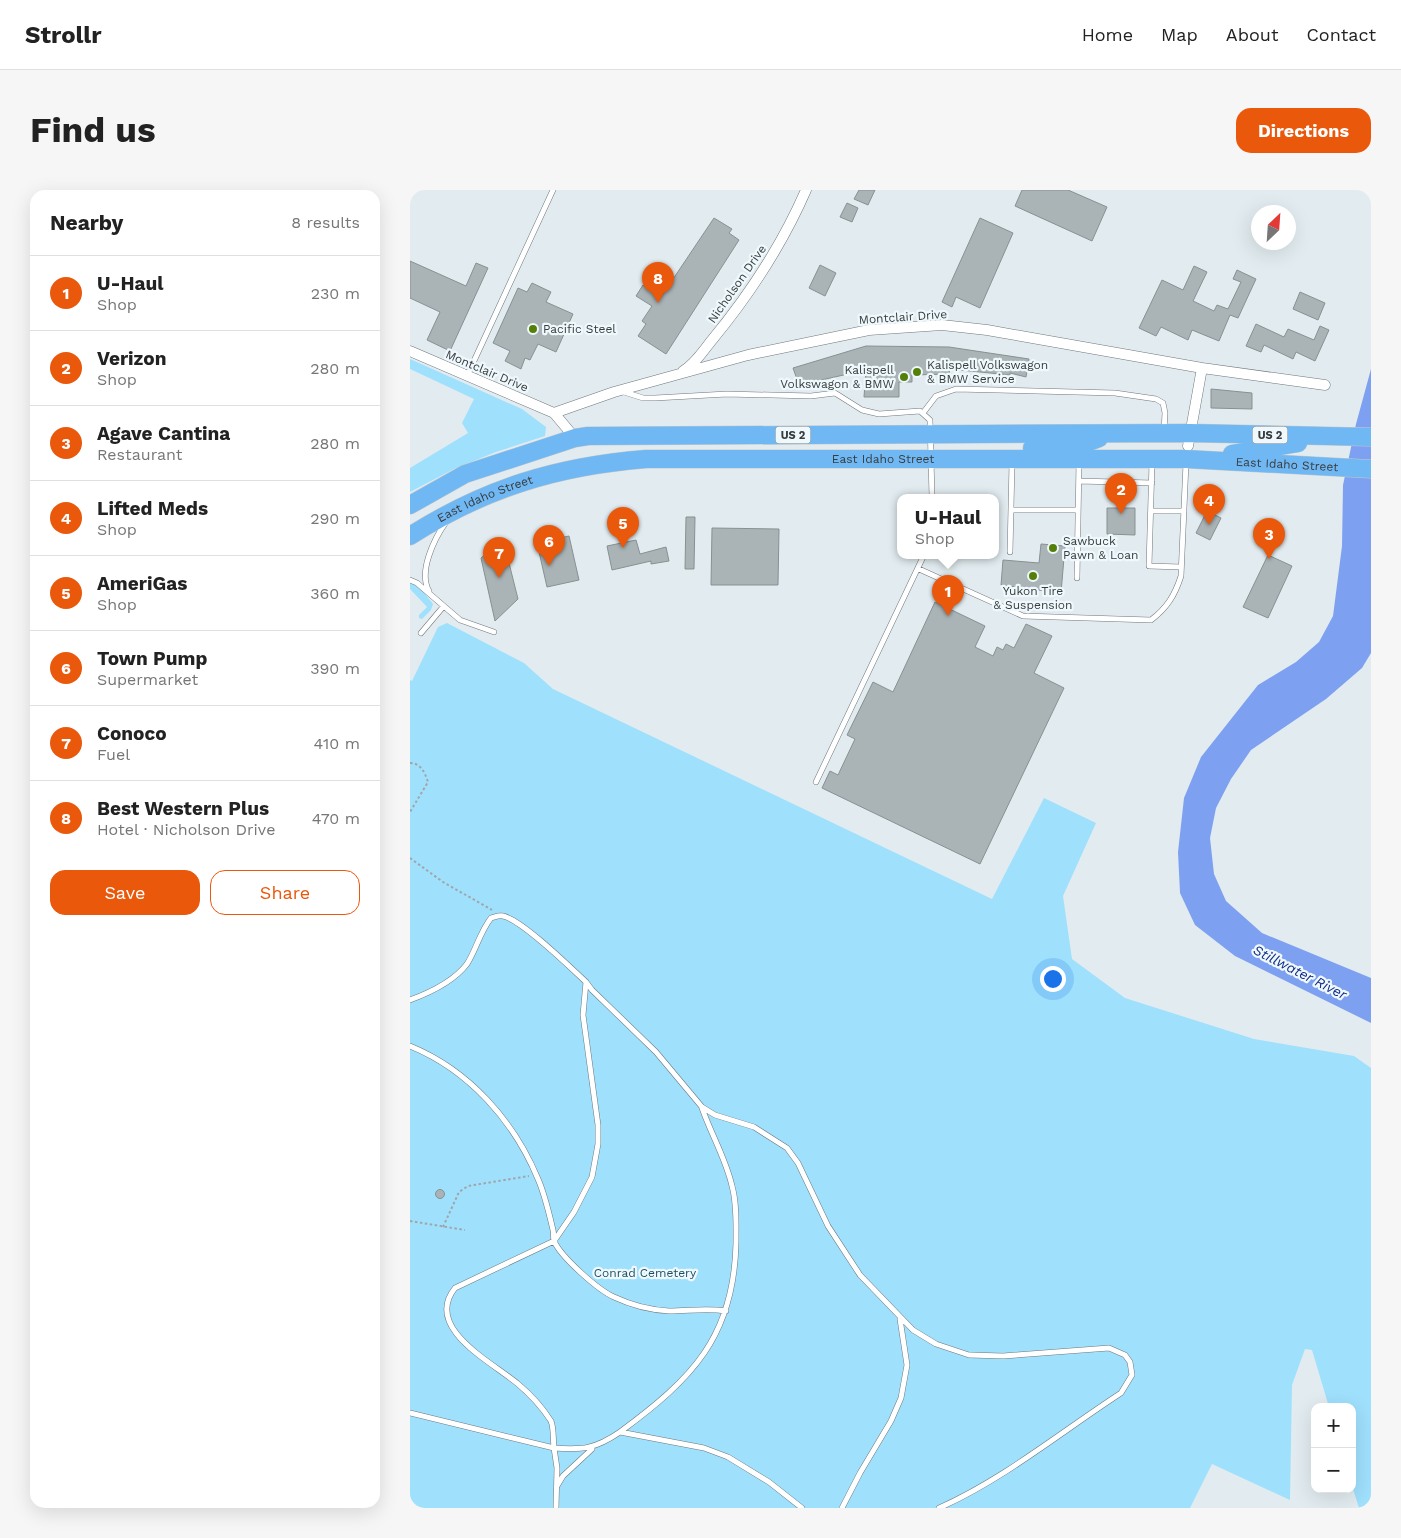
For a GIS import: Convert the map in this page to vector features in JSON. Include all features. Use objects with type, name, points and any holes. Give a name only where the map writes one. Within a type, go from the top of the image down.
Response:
[{"type":"highway","name":"East Idaho Street","points":[[410,504],[465,474],[575,438],[619,435],[1164,433],[1188,446],[1343,467],[1371,469]]},
{"type":"highway","points":[[933,460],[959,452],[1078,446],[1111,434]]},
{"type":"highway","name":"East Idaho Street","points":[[410,536],[458,508],[530,479],[577,466],[614,461],[678,458],[1152,459],[1188,446],[1321,436],[1371,437]]},
{"type":"highway","points":[[1188,446],[1198,453],[1230,454],[1291,445],[1321,436]]},
{"type":"street","name":"Nicholson Drive","points":[[671,378],[687,369],[698,357],[746,295],[782,241],[806,190]]},
{"type":"street","name":"Montclair Drive","points":[[554,413],[620,390],[671,378],[748,355],[868,330],[942,325],[987,330],[1202,368],[1325,385]]},
{"type":"street","name":"Montclair Drive","points":[[410,351],[554,413],[575,438]]},
{"type":"street","points":[[1188,446],[1202,368]]},
{"type":"lane","points":[[467,377],[553,190]]},
{"type":"lane","points":[[923,412],[936,396],[956,389],[1116,393],[1156,399],[1163,403],[1166,413],[1164,433]]},
{"type":"lane","points":[[620,390],[643,398],[727,394],[811,396],[835,393],[862,410],[879,414],[908,411],[923,412],[930,420],[932,434],[932,494]]},
{"type":"lane","points":[[919,569],[1023,616],[1151,620],[1164,610],[1175,592],[1181,566],[1188,446]]},
{"type":"lane","points":[[1077,578],[1079,459]]},
{"type":"lane","points":[[1152,459],[1149,566],[1181,566]]},
{"type":"lane","points":[[1010,552],[1012,460]]},
{"type":"lane","points":[[1079,481],[1152,483]]},
{"type":"lane","points":[[431,594],[427,587],[426,569],[431,551],[441,529],[458,508]]},
{"type":"lane","points":[[1011,510],[1078,510]]},
{"type":"lane","points":[[1150,511],[1184,511]]},
{"type":"lane","points":[[816,782],[923,559]]},
{"type":"lane","points":[[410,580],[431,594],[460,620],[494,632]]},
{"type":"lane","points":[[421,633],[444,607]]},
{"type":"lane","points":[[410,1000],[454,976],[468,963],[491,918],[503,916],[539,939],[586,982],[656,1052],[702,1107],[733,1186],[736,1266],[726,1311],[709,1348],[694,1370],[647,1413],[620,1432],[594,1446],[581,1450],[554,1448],[410,1412]]},
{"type":"lane","points":[[556,1508],[557,1468],[552,1424],[543,1409],[518,1384],[467,1344],[453,1330],[446,1309],[450,1294],[462,1283],[554,1241],[586,1191],[596,1161],[598,1144],[595,1093],[583,1015],[586,982]]},
{"type":"lane","points":[[410,1046],[447,1065],[489,1101],[514,1134],[536,1174],[543,1193],[554,1241],[582,1275],[598,1288],[615,1298],[652,1309],[669,1311],[708,1308],[726,1311]]},
{"type":"lane","points":[[702,1107],[715,1115],[754,1127],[786,1148],[798,1164],[828,1226],[860,1275],[900,1319],[929,1341],[969,1355],[1003,1356],[1109,1348],[1125,1355],[1132,1371],[1131,1380],[1121,1393],[1002,1474],[939,1508]]},
{"type":"lane","points":[[842,1508],[891,1421],[900,1398],[907,1366],[900,1319]]},
{"type":"lane","points":[[620,1432],[704,1448],[728,1457],[769,1482],[802,1508]]},
{"type":"lane","points":[[556,1489],[562,1476],[594,1446]]},
{"type":"path","points":[[410,763],[425,771],[428,782],[410,812]]},
{"type":"path","points":[[410,858],[443,882],[503,916]]},
{"type":"path","points":[[443,1228],[460,1192],[468,1186],[536,1174]]},
{"type":"path","points":[[410,1221],[443,1228],[465,1230]]},
{"type":"green space","points":[[410,359],[522,409],[546,427],[545,436],[496,452],[454,469],[410,492],[410,468],[468,433],[462,423],[474,399],[410,369]]},
{"type":"green space","points":[[410,582],[422,590],[433,604],[431,610],[422,619],[419,618],[419,615],[427,607],[410,589]]},
{"type":"green space","name":"Conrad Cemetery","points":[[447,623],[524,663],[553,689],[992,899],[1044,798],[1096,823],[1063,896],[1072,959],[1125,998],[1254,1039],[1354,1056],[1371,1068],[1371,1508],[1359,1508],[1354,1493],[1356,1493],[1356,1403],[1328,1403],[1312,1350],[1305,1349],[1292,1385],[1290,1500],[1212,1464],[1190,1508],[410,1508],[410,680],[412,681],[438,627]]},
{"type":"water","name":"Stillwater River","points":[[1371,369],[1371,653],[1362,668],[1326,699],[1251,750],[1231,779],[1216,808],[1210,838],[1214,874],[1226,901],[1262,933],[1371,978],[1371,1023],[1235,956],[1195,925],[1180,893],[1178,852],[1184,798],[1201,757],[1258,685],[1296,662],[1319,642],[1333,616],[1342,546],[1343,485],[1356,424]]},
{"type":"building","points":[[859,190],[875,190],[868,205],[854,199]]},
{"type":"building","points":[[1022,190],[1068,190],[1107,207],[1092,241],[1015,206]]},
{"type":"building","points":[[847,203],[858,208],[852,222],[840,217]]},
{"type":"building","points":[[714,218],[732,229],[729,233],[739,240],[666,354],[638,336],[646,324],[642,321],[652,306],[636,296],[643,285],[661,297]]},
{"type":"building","points":[[980,218],[1013,233],[980,308],[956,297],[952,307],[942,302]]},
{"type":"building","points":[[410,261],[466,286],[476,263],[488,268],[450,351],[427,340],[440,312],[410,298]]},
{"type":"building","points":[[820,265],[836,273],[825,296],[809,288]]},
{"type":"building","points":[[1194,266],[1207,272],[1193,301],[1214,311],[1217,305],[1228,309],[1241,282],[1233,279],[1237,270],[1256,279],[1238,318],[1230,315],[1219,341],[1192,330],[1188,340],[1161,327],[1156,336],[1139,328],[1162,280],[1183,290]]},
{"type":"building","name":"Pacific Steel","points":[[532,283],[551,292],[546,302],[573,314],[556,352],[538,344],[530,360],[525,358],[521,369],[505,361],[510,351],[493,343],[518,288],[527,292]]},
{"type":"building","points":[[1300,292],[1325,303],[1318,320],[1293,309]]},
{"type":"building","points":[[1256,324],[1284,337],[1288,329],[1314,340],[1320,326],[1329,330],[1315,361],[1296,352],[1293,359],[1264,345],[1261,352],[1246,346]]},
{"type":"building","points":[[866,346],[949,347],[1029,359],[1026,377],[1010,373],[1010,375],[950,369],[949,374],[912,375],[912,382],[899,382],[899,397],[864,397],[866,370],[799,385],[793,368]]},
{"type":"building","points":[[1211,389],[1252,393],[1252,409],[1211,408]]},
{"type":"building","points":[[1107,508],[1135,508],[1135,535],[1107,534]]},
{"type":"building","points":[[1207,511],[1221,518],[1210,540],[1196,533]]},
{"type":"building","points":[[686,517],[695,517],[694,569],[685,569]]},
{"type":"building","points":[[712,528],[779,529],[778,585],[711,585]]},
{"type":"building","points":[[569,536],[579,580],[547,587],[537,543]]},
{"type":"building","points":[[503,539],[518,599],[495,621],[481,558]]},
{"type":"building","points":[[636,540],[640,554],[666,547],[669,561],[651,564],[651,561],[612,570],[607,546]]},
{"type":"building","points":[[1041,544],[1065,546],[1061,593],[1001,585],[1003,560],[1039,563]]},
{"type":"building","points":[[1268,555],[1292,566],[1268,618],[1243,607]]},
{"type":"building","points":[[935,602],[985,626],[975,647],[993,656],[997,647],[1003,650],[1006,644],[1014,648],[1026,624],[1052,636],[1034,673],[1064,688],[980,864],[822,788],[830,771],[838,775],[855,739],[847,735],[873,682],[893,692]]},
{"type":"building","points":[[440,1189],[445,1194],[440,1199],[435,1194]]},
{"type":"place","name":"Best Western Plus","points":[[658,303]]},
{"type":"place","name":"Pacific Steel","points":[[533,329]]},
{"type":"place","name":"Kalispell Volkswagon & BMW Service","points":[[917,372]]},
{"type":"place","name":"Kalispell Volkswagon & BMW","points":[[904,377]]},
{"type":"place","name":"Verizon","points":[[1121,514]]},
{"type":"place","name":"Lifted Meds","points":[[1209,525]]},
{"type":"place","name":"AmeriGas","points":[[623,548]]},
{"type":"place","name":"Sawbuck Pawn & Loan","points":[[1053,548]]},
{"type":"place","name":"Agave Cantina","points":[[1269,559]]},
{"type":"place","name":"Town Pump","points":[[549,566]]},
{"type":"place","name":"Yukon Tire & Suspension","points":[[1033,576]]},
{"type":"place","name":"Conoco","points":[[499,578]]},
{"type":"place","name":"U-Haul","points":[[948,616]]}]
